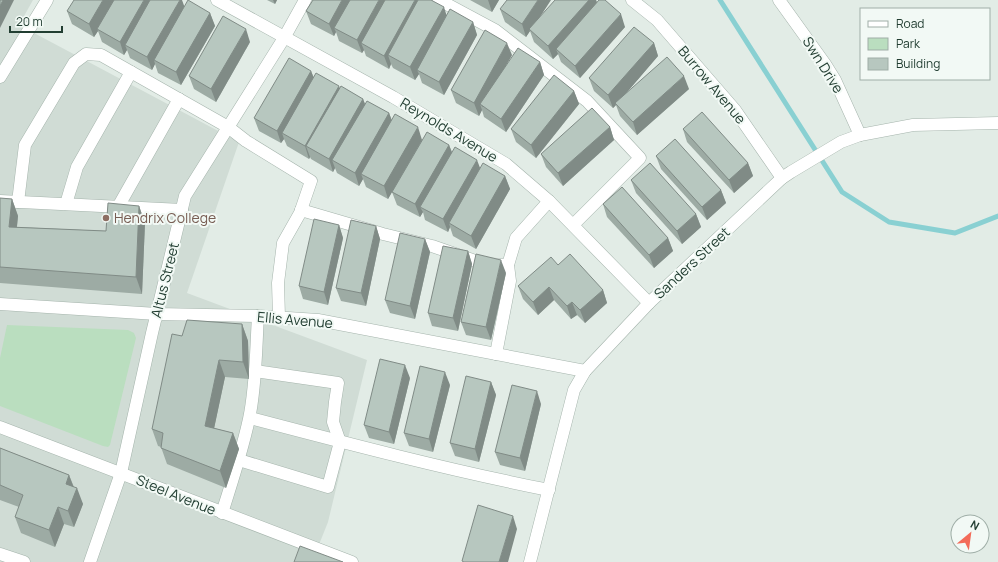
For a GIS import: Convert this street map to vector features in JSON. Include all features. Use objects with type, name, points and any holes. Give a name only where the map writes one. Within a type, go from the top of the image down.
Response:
[{"type":"street","points":[[0,77],[47,0]]},
{"type":"street","name":"Reynolds Avenue","points":[[217,0],[393,97],[506,164],[573,224],[649,303]]},
{"type":"street","name":"Altus Street","points":[[90,562],[121,473],[185,196],[284,38],[305,0]]},
{"type":"street","points":[[439,0],[495,30],[581,96],[640,158],[573,224]]},
{"type":"street","name":"Burrow Avenue","points":[[632,0],[657,20],[735,110],[782,178]]},
{"type":"street","name":"Swn Drive","points":[[779,0],[835,80],[860,134]]},
{"type":"street","points":[[18,202],[25,145],[74,63],[86,54],[101,55],[228,127],[246,141],[311,182],[301,210],[283,243],[278,283],[279,317]]},
{"type":"street","points":[[66,204],[77,167],[131,72]]},
{"type":"street","points":[[118,207],[179,99]]},
{"type":"street","name":"Sanders Street","points":[[530,562],[574,390],[585,371],[649,303],[782,178],[841,142],[860,134],[913,125],[998,123]]},
{"type":"street","points":[[0,201],[182,210]]},
{"type":"street","points":[[496,354],[510,281],[508,265],[516,238],[549,201]]},
{"type":"street","points":[[301,210],[383,234],[432,246],[484,264],[508,265]]},
{"type":"street","name":"Ellis Avenue","points":[[0,304],[157,314],[258,316],[318,320],[585,371]]},
{"type":"street","points":[[222,513],[239,460],[250,418],[255,372],[258,316]]},
{"type":"street","points":[[239,460],[328,487],[340,442],[333,422],[338,383],[255,372]]},
{"type":"street","points":[[250,418],[340,442],[480,476],[549,490]]},
{"type":"street","name":"Steel Avenue","points":[[0,427],[352,562]]},
{"type":"street","points":[[0,554],[24,562]]},
{"type":"shaded area","name":"Hendrix College","points":[[0,0],[33,0],[19,25],[239,142],[187,293],[367,360],[328,522],[312,562],[0,562]]},
{"type":"green space","points":[[7,325],[128,330],[134,333],[136,338],[110,445],[108,447],[0,406],[0,358]]},
{"type":"building","points":[[74,0],[103,0],[89,24],[67,11]]},
{"type":"building","points":[[114,0],[144,0],[120,42],[97,29]]},
{"type":"building","points":[[150,0],[180,0],[147,57],[125,45]]},
{"type":"building","points":[[188,0],[210,13],[176,72],[154,60]]},
{"type":"building","points":[[313,0],[342,0],[329,24],[306,11]]},
{"type":"building","points":[[350,0],[379,0],[357,40],[334,28]]},
{"type":"building","points":[[385,0],[415,0],[384,56],[361,43]]},
{"type":"building","points":[[418,0],[431,0],[444,7],[410,67],[388,55]]},
{"type":"building","points":[[507,0],[538,0],[522,24],[500,9]]},
{"type":"building","points":[[555,0],[589,0],[548,46],[529,29]]},
{"type":"building","points":[[599,0],[605,0],[621,14],[575,66],[556,49]]},
{"type":"building","points":[[450,9],[473,22],[439,82],[417,70]]},
{"type":"building","points":[[223,16],[246,29],[211,89],[189,76]]},
{"type":"building","points":[[634,27],[654,43],[608,95],[589,78]]},
{"type":"building","points":[[485,30],[507,43],[474,103],[451,90]]},
{"type":"building","points":[[518,48],[540,62],[501,119],[480,104]]},
{"type":"building","points":[[667,57],[684,76],[633,122],[615,103]]},
{"type":"building","points":[[289,58],[311,71],[277,131],[254,118]]},
{"type":"building","points":[[316,73],[339,86],[305,146],[282,133]]},
{"type":"building","points":[[554,75],[574,91],[531,145],[511,129]]},
{"type":"building","points":[[341,86],[363,99],[329,159],[306,146]]},
{"type":"building","points":[[367,101],[389,113],[355,173],[332,160]]},
{"type":"building","points":[[592,108],[610,127],[558,173],[541,154]]},
{"type":"building","points":[[702,112],[748,163],[729,180],[683,129]]},
{"type":"building","points":[[395,114],[418,127],[384,186],[361,174]]},
{"type":"building","points":[[427,132],[449,145],[415,204],[392,192]]},
{"type":"building","points":[[675,139],[721,190],[702,207],[656,156]]},
{"type":"building","points":[[455,147],[477,160],[443,219],[420,207]]},
{"type":"building","points":[[483,163],[505,176],[471,236],[449,223]]},
{"type":"building","points":[[650,163],[696,214],[677,231],[631,180]]},
{"type":"building","points":[[622,187],[668,238],[649,255],[603,204]]},
{"type":"building","points":[[0,198],[12,199],[9,227],[106,231],[108,203],[139,206],[136,277],[0,267]]},
{"type":"building","points":[[314,219],[339,225],[324,292],[299,286]]},
{"type":"building","points":[[351,220],[376,226],[361,293],[336,288]]},
{"type":"building","points":[[400,233],[425,239],[410,306],[385,300]]},
{"type":"building","points":[[443,246],[468,251],[453,318],[428,313]]},
{"type":"building","points":[[476,254],[501,260],[486,327],[461,322]]},
{"type":"building","points":[[570,254],[603,290],[580,310],[572,302],[567,306],[549,287],[533,302],[518,286],[551,257],[558,265]]},
{"type":"building","points":[[187,320],[242,324],[243,362],[219,360],[205,426],[233,433],[220,471],[161,448],[163,433],[152,429],[172,334],[182,336]]},
{"type":"building","points":[[380,359],[405,365],[389,432],[364,425]]},
{"type":"building","points":[[420,366],[445,372],[429,439],[404,433]]},
{"type":"building","points":[[466,376],[491,382],[475,449],[450,443]]},
{"type":"building","points":[[512,385],[537,391],[520,458],[495,452]]},
{"type":"building","points":[[0,448],[69,475],[66,484],[77,488],[68,511],[58,507],[49,530],[15,517],[23,495],[0,485]]},
{"type":"building","points":[[478,505],[513,516],[499,562],[462,561]]},
{"type":"building","points":[[300,546],[343,562],[294,562]]},
{"type":"waterway","points":[[720,0],[842,192],[889,222],[955,233],[998,216]]},
{"type":"place","name":"Hendrix College","points":[[106,218]]}]
